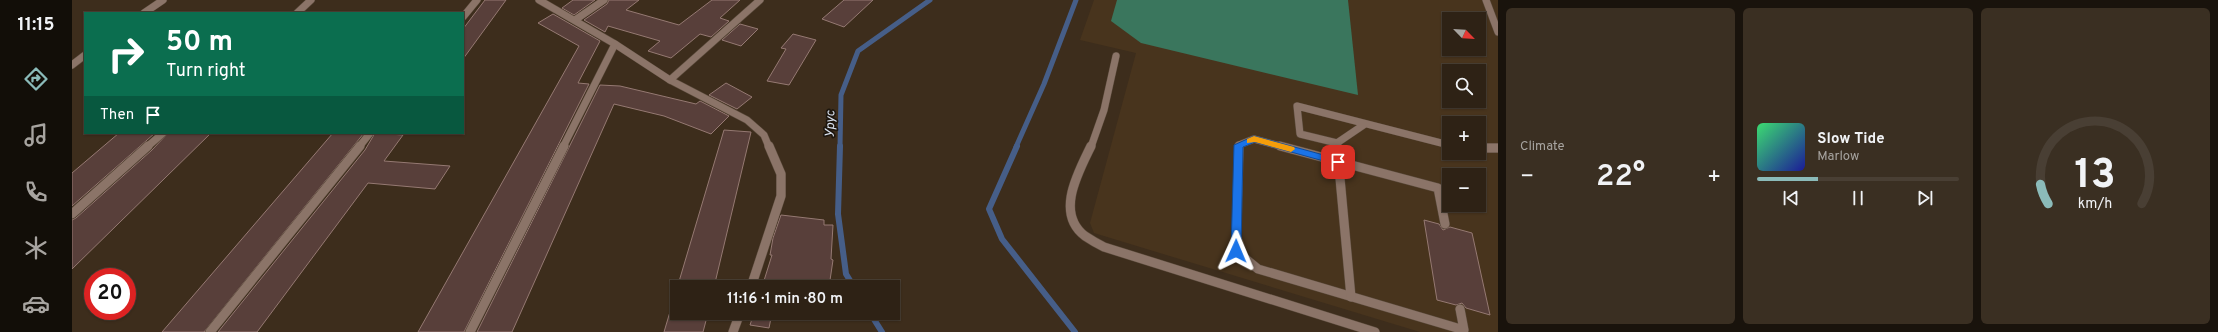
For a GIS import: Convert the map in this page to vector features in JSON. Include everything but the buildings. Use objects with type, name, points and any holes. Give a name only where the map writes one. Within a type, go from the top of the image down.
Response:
[{"type":"street","points":[[145,12],[163,0]]},
{"type":"street","points":[[298,12],[311,0]]},
{"type":"street","points":[[464,16],[477,0]]},
{"type":"street","points":[[538,0],[575,20],[670,80],[747,120],[764,135],[781,174],[781,196],[753,280]]},
{"type":"street","points":[[575,20],[604,0]]},
{"type":"street","points":[[670,80],[760,0]]},
{"type":"street","points":[[1486,0],[1498,32]]},
{"type":"street","points":[[470,332],[614,44]]},
{"type":"street","points":[[72,64],[84,56]]},
{"type":"street","points":[[1116,56],[1099,128],[1083,159],[1071,193],[1069,206],[1071,216],[1083,235],[1104,248],[1375,332]]},
{"type":"street","points":[[1365,124],[1337,143],[1300,134],[1297,106],[1442,143]]},
{"type":"street","points":[[72,214],[162,134]]},
{"type":"street","points":[[210,332],[369,134]]},
{"type":"street","points":[[1445,224],[1438,188],[1254,139],[1239,145],[1236,251],[1258,269],[1464,330],[1460,309]]},
{"type":"street","points":[[1337,143],[1351,297]]},
{"type":"street","points":[[1486,148],[1498,148]]},
{"type":"street","points":[[733,332],[737,320]]},
{"type":"shaded area","points":[[1094,0],[1498,0],[1498,332],[1420,332],[1094,233],[1090,223],[1136,53],[1080,40]]},
{"type":"green space","points":[[1117,0],[1348,0],[1358,95],[1141,43],[1111,21]]},
{"type":"waterway","name":"Урус","points":[[840,147],[841,95],[858,51],[930,0]]},
{"type":"waterway","points":[[1016,147],[1044,84],[1076,0]]},
{"type":"waterway","name":"Урус","points":[[840,146],[838,214],[846,274],[850,280]]},
{"type":"waterway","points":[[1017,146],[989,209],[1002,239],[1075,332]]},
{"type":"waterway","name":"Урус","points":[[874,320],[882,332]]},
{"type":"slow traffic","points":[[1250,141],[1254,139],[1291,149]]},
{"type":"route","points":[[1236,251],[1239,145],[1254,139],[1338,162]]}]
